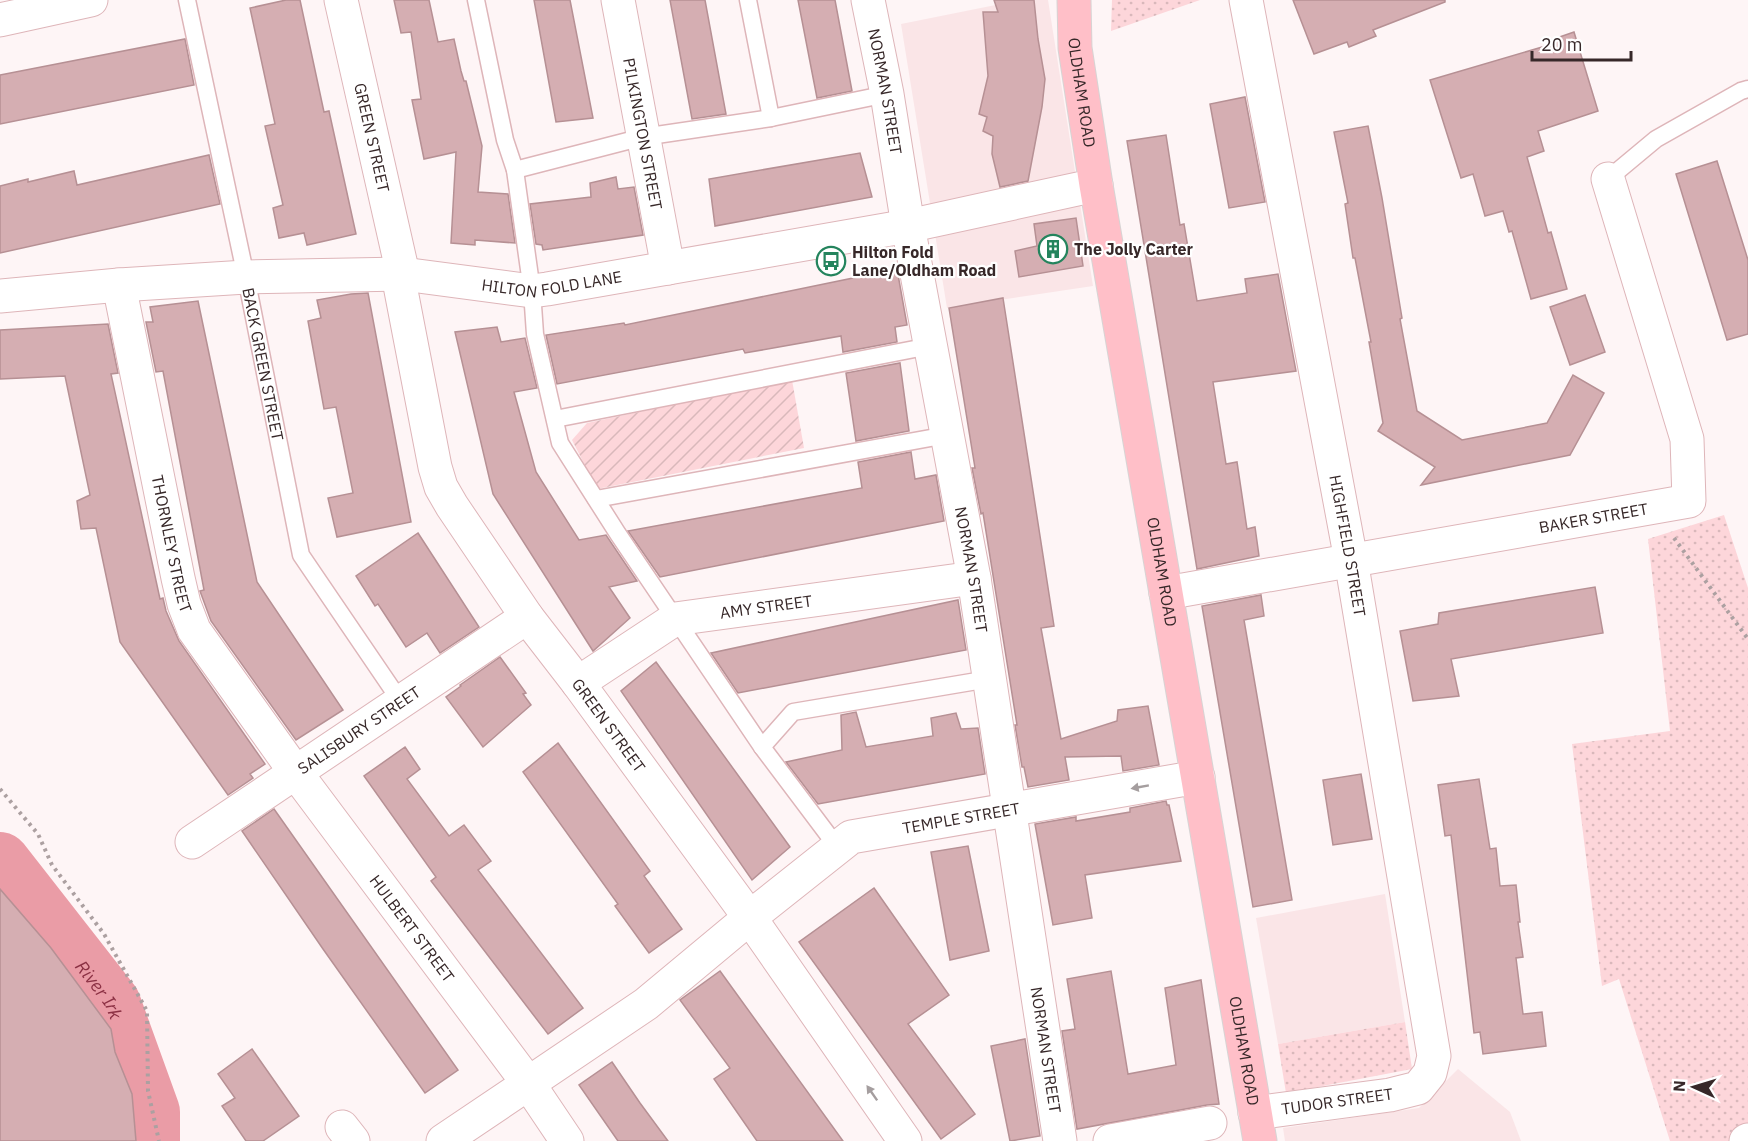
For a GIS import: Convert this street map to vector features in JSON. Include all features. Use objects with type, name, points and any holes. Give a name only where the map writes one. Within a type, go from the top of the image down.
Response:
[{"type":"main road","name":"OLDHAM ROAD","points":[[1074,0],[1075,48],[1096,185],[1257,1127]]},
{"type":"street","points":[[0,20],[92,0]]},
{"type":"street","name":"GREEN STREET","points":[[341,0],[400,274],[435,467],[441,487],[526,617],[578,683],[750,918],[905,1141]]},
{"type":"street","name":"PILKINGTON STREET","points":[[618,0],[668,268]]},
{"type":"street","name":"NORMAN STREET","points":[[868,0],[974,578],[1060,1141]]},
{"type":"street","name":"HIGHFIELD STREET","points":[[1245,0],[1351,560],[1434,1056],[1430,1074],[1418,1088]]},
{"type":"street","name":"BAKER STREET","points":[[1166,593],[1689,501],[1687,439],[1608,179]]},
{"type":"street","name":"HILTON FOLD LANE","points":[[0,296],[119,285],[246,277],[400,274],[532,291],[908,226],[1096,185]]},
{"type":"street","name":"THORNLEY STREET","points":[[119,285],[184,604],[194,630],[296,773]]},
{"type":"street","name":"AMY STREET","points":[[578,683],[675,619],[974,578]]},
{"type":"street","name":"SALISBURY STREET","points":[[192,842],[526,617]]},
{"type":"street","name":"HULBERT STREET","points":[[296,773],[528,1083],[567,1141]]},
{"type":"street","name":"TEMPLE STREET","points":[[750,918],[851,837],[1198,777]]},
{"type":"street","points":[[443,1141],[646,1004],[750,918]]},
{"type":"street","name":"TUDOR STREET","points":[[1257,1127],[1418,1088]]},
{"type":"street","points":[[1110,1141],[1210,1123]]},
{"type":"lane","name":"BACK GREEN STREET","points":[[187,0],[246,277],[301,555],[401,702]]},
{"type":"lane","points":[[476,0],[505,140],[515,170],[532,291],[535,334],[560,443],[762,747],[838,848]]},
{"type":"lane","points":[[748,0],[771,118]]},
{"type":"lane","points":[[1608,179],[1656,139],[1748,89]]},
{"type":"lane","points":[[515,170],[644,137],[771,118],[886,94]]},
{"type":"lane","points":[[555,419],[930,346]]},
{"type":"lane","points":[[596,499],[947,435]]},
{"type":"lane","points":[[762,747],[793,712],[989,679]]},
{"type":"path","points":[[1651,508],[1748,639]]},
{"type":"path","points":[[0,789],[38,834],[52,865],[104,934],[147,1011],[148,1091],[159,1141]]},
{"type":"shaded area","points":[[1021,0],[1048,0],[1093,286],[947,308],[901,24]]},
{"type":"shaded area","points":[[1112,0],[1200,0],[1111,31]]},
{"type":"shaded area","points":[[792,380],[804,448],[597,489],[572,440],[587,423]]},
{"type":"shaded area","points":[[1724,515],[1748,588],[1748,1141],[1670,1141],[1619,979],[1602,986],[1572,744],[1670,731],[1648,539]]},
{"type":"shaded area","points":[[1385,894],[1405,1022],[1278,1044],[1256,918]]},
{"type":"shaded area","points":[[1405,1022],[1412,1069],[1286,1093],[1278,1044]]},
{"type":"shaded area","points":[[1458,1069],[1510,1112],[1521,1141],[1285,1141],[1283,1128],[1419,1108]]},
{"type":"building","points":[[286,0],[300,0],[324,112],[329,111],[356,234],[307,245],[304,233],[279,238],[273,208],[283,205],[265,126],[275,124],[250,8]]},
{"type":"building","points":[[394,0],[429,0],[438,42],[454,39],[482,146],[478,192],[508,194],[515,243],[475,240],[475,245],[451,243],[456,152],[424,159],[412,100],[421,99],[411,32],[401,33]]},
{"type":"building","points":[[534,0],[570,0],[593,118],[556,122]]},
{"type":"building","points":[[670,0],[705,0],[726,114],[692,119]]},
{"type":"building","points":[[798,0],[835,0],[852,91],[817,98]]},
{"type":"building","points":[[994,0],[1034,0],[1045,79],[1028,181],[1000,187],[992,154],[993,136],[983,131],[987,117],[979,114],[988,76],[983,12],[998,12]]},
{"type":"building","points":[[1293,0],[1445,0],[1445,2],[1373,30],[1376,36],[1349,47],[1347,42],[1314,54]]},
{"type":"building","points":[[1574,32],[1598,111],[1538,131],[1544,151],[1527,157],[1548,233],[1551,232],[1567,289],[1531,299],[1512,231],[1509,232],[1503,211],[1485,216],[1473,174],[1461,178],[1430,80],[1549,45],[1548,41]]},
{"type":"building","points":[[185,39],[194,85],[0,124],[0,75]]},
{"type":"building","points":[[1245,97],[1265,202],[1229,208],[1210,104]]},
{"type":"building","points":[[1368,126],[1417,411],[1462,440],[1547,423],[1573,375],[1604,393],[1570,455],[1421,485],[1435,467],[1378,431],[1383,423],[1369,342],[1371,342],[1355,258],[1353,258],[1345,204],[1348,203],[1334,132]]},
{"type":"building","points":[[1166,135],[1180,225],[1184,224],[1197,301],[1247,293],[1245,279],[1278,274],[1296,371],[1213,382],[1226,464],[1237,462],[1247,529],[1255,527],[1259,556],[1197,569],[1127,141]]},
{"type":"building","points":[[860,153],[872,197],[715,226],[709,179]]},
{"type":"building","points":[[209,155],[220,204],[0,253],[0,186],[74,171],[77,185]]},
{"type":"building","points":[[1717,161],[1748,260],[1748,334],[1727,340],[1676,174]]},
{"type":"building","points":[[616,177],[618,189],[634,187],[643,235],[543,250],[542,245],[536,244],[530,204],[591,197],[590,183]]},
{"type":"building","name":"The Jolly Carter","points":[[1076,218],[1083,266],[1019,277],[1015,251],[1037,246],[1034,224]]},
{"type":"building","points":[[897,269],[907,325],[895,327],[897,342],[843,352],[841,336],[745,353],[743,349],[557,384],[546,335],[624,323],[625,325]]},
{"type":"building","points":[[368,293],[411,522],[337,537],[328,498],[353,493],[336,407],[324,409],[308,321],[321,318],[317,300]]},
{"type":"building","points":[[1585,295],[1605,352],[1570,365],[1550,307]]},
{"type":"building","points":[[1003,298],[1054,626],[1041,628],[1061,739],[1117,721],[1118,710],[1148,706],[1159,765],[1123,771],[1121,756],[1065,757],[1069,780],[1028,787],[1015,725],[1017,725],[983,513],[981,514],[972,468],[975,468],[949,308]]},
{"type":"building","points":[[198,301],[257,582],[343,710],[296,740],[211,621],[200,591],[204,590],[163,371],[156,372],[146,322],[153,322],[150,307]]},
{"type":"building","points":[[108,324],[118,373],[111,374],[160,599],[163,598],[179,641],[265,764],[250,774],[253,778],[228,795],[120,642],[96,528],[81,529],[77,501],[90,495],[65,376],[0,379],[0,330]]},
{"type":"building","points":[[497,327],[501,342],[525,338],[537,388],[514,392],[536,472],[579,540],[606,535],[637,581],[609,587],[630,618],[593,651],[493,494],[455,332]]},
{"type":"building","points":[[900,363],[909,431],[856,441],[846,373]]},
{"type":"building","points":[[911,452],[915,479],[936,475],[944,521],[660,577],[628,531],[862,488],[858,462]]},
{"type":"building","points":[[418,533],[479,627],[440,653],[427,633],[406,647],[378,604],[375,606],[356,576]]},
{"type":"building","points":[[1595,587],[1603,633],[1451,659],[1459,696],[1413,701],[1400,631],[1438,624],[1439,613]]},
{"type":"building","points":[[1261,595],[1264,616],[1244,620],[1292,900],[1253,907],[1202,606]]},
{"type":"building","points":[[958,600],[966,650],[738,693],[711,653]]},
{"type":"building","points":[[500,657],[526,693],[523,694],[531,705],[483,747],[446,697]]},
{"type":"building","points":[[656,662],[790,847],[752,880],[621,691]]},
{"type":"building","points":[[856,712],[866,747],[933,736],[931,718],[956,713],[961,729],[978,728],[985,774],[818,804],[786,762],[842,750],[841,715]]},
{"type":"building","points":[[558,743],[650,871],[644,876],[682,929],[649,953],[615,906],[618,904],[523,772]]},
{"type":"building","points":[[405,747],[420,769],[407,779],[449,836],[464,825],[491,861],[478,870],[583,1008],[548,1034],[431,881],[436,877],[364,776]]},
{"type":"building","points":[[1361,774],[1372,839],[1333,845],[1323,780]]},
{"type":"building","points":[[1479,779],[1490,849],[1496,848],[1500,886],[1516,885],[1523,957],[1516,958],[1523,1014],[1542,1012],[1546,1046],[1483,1054],[1480,1032],[1474,1033],[1451,835],[1445,836],[1438,785]]},
{"type":"building","points":[[1166,801],[1169,805],[1181,861],[1085,875],[1092,918],[1053,925],[1035,824],[1076,817],[1076,821],[1130,812],[1130,808]]},
{"type":"building","points":[[274,809],[458,1070],[425,1093],[242,831]]},
{"type":"building","points":[[968,846],[989,951],[950,960],[931,852]]},
{"type":"building","points":[[874,888],[949,995],[908,1024],[975,1114],[941,1139],[799,942]]},
{"type":"building","points":[[0,889],[51,948],[111,1029],[115,1052],[132,1094],[136,1141],[0,1141]]},
{"type":"building","points":[[720,971],[843,1141],[757,1141],[714,1079],[730,1068],[680,1000]]},
{"type":"building","points":[[1111,971],[1128,1074],[1176,1065],[1165,988],[1201,980],[1219,1104],[1077,1129],[1062,1031],[1075,1029],[1067,979]]},
{"type":"building","points":[[1025,1039],[1040,1136],[1010,1141],[991,1046]]},
{"type":"building","points":[[252,1049],[299,1116],[263,1141],[246,1141],[222,1106],[235,1098],[218,1074]]},
{"type":"building","points":[[612,1062],[668,1141],[618,1141],[579,1085]]},
{"type":"waterway","name":"River Irk","points":[[0,862],[111,1004],[150,1112],[150,1141]]},
{"type":"place","name":"The Jolly Carter","points":[[1053,249]]},
{"type":"place","name":"Hilton Fold Lane/Oldham Road","points":[[831,261]]}]
